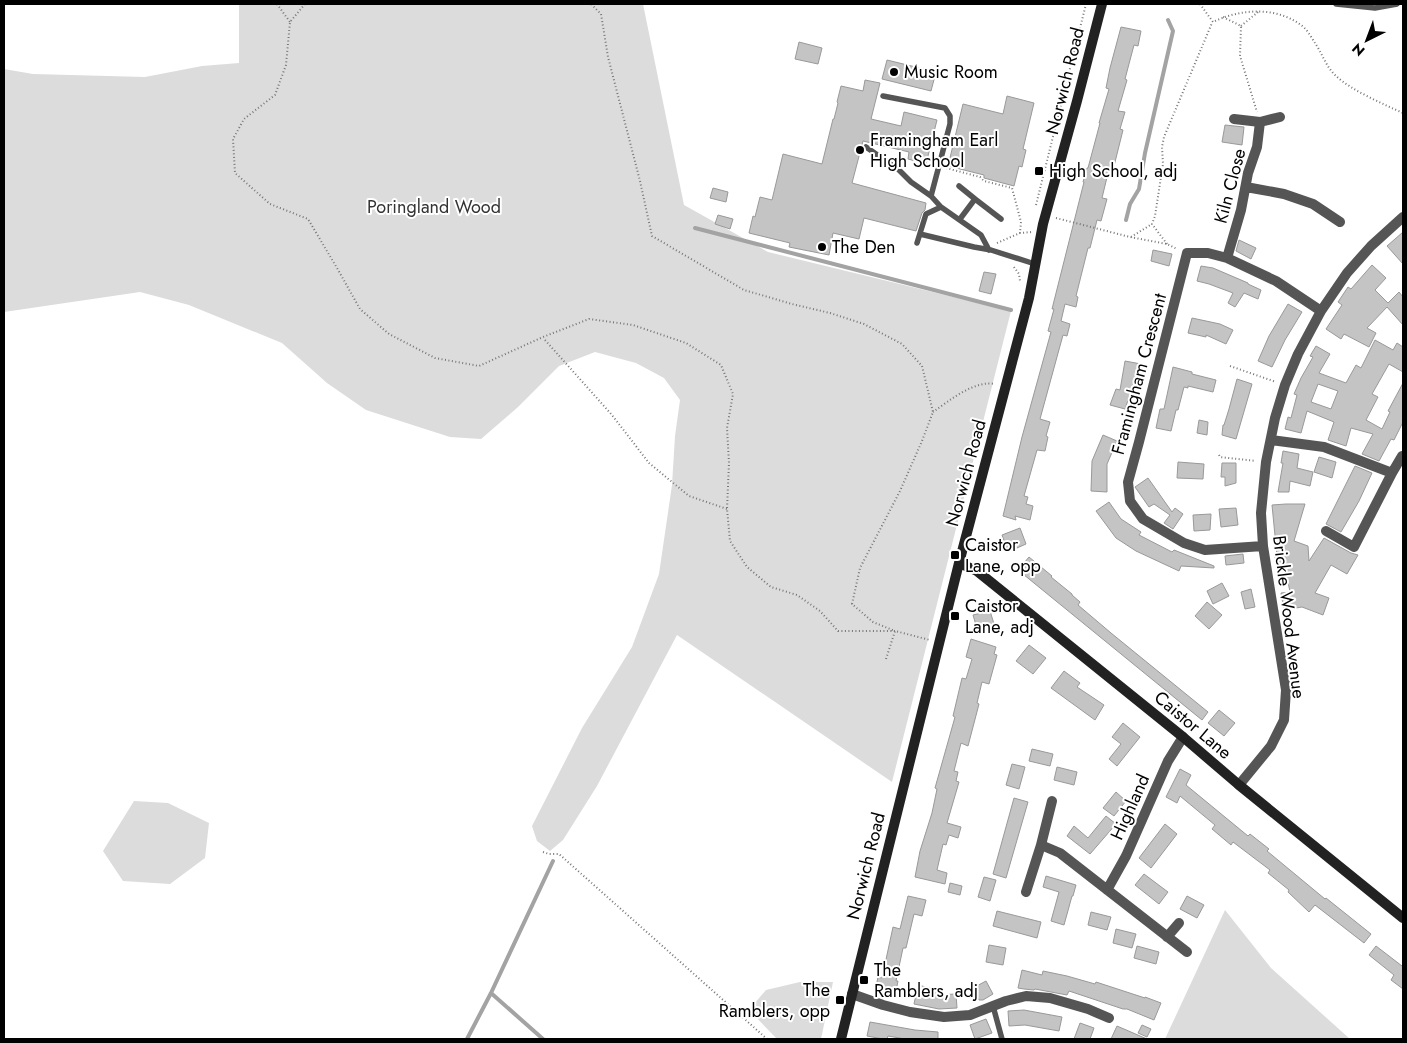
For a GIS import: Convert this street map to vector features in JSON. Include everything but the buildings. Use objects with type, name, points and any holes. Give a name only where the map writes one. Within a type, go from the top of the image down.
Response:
[{"type":"main road","name":"Norwich Road","points":[[841,1039],[902,787],[1029,298],[1043,224],[1102,4]]},
{"type":"main road","name":"Caistor Lane","points":[[959,564],[977,571],[1403,918]]},
{"type":"street","points":[[1234,119],[1260,122],[1280,117]]},
{"type":"street","name":"Kiln Close","points":[[1227,258],[1241,210],[1248,173],[1258,148],[1260,122]]},
{"type":"street","points":[[1246,186],[1284,194],[1313,204],[1340,222]]},
{"type":"street","name":"Brickle Wood Avenue","points":[[1239,785],[1271,746],[1284,720],[1286,690],[1263,546],[1261,513],[1266,462],[1274,418],[1298,354],[1321,311],[1347,273],[1371,246],[1403,217]]},
{"type":"street","points":[[1187,253],[1208,253],[1227,258],[1276,281],[1321,311]]},
{"type":"street","name":"Framingham Crescent","points":[[1187,253],[1140,442],[1128,482],[1130,501],[1142,519],[1184,543],[1205,550],[1263,546]]},
{"type":"street","points":[[1271,440],[1324,447],[1392,473]]},
{"type":"street","points":[[1326,530],[1354,547],[1402,456]]},
{"type":"street","name":"Highland","points":[[1106,890],[1126,856],[1168,761],[1183,737]]},
{"type":"street","points":[[1026,892],[1041,845],[1052,801]]},
{"type":"street","points":[[1041,845],[1060,853],[1187,952]]},
{"type":"street","points":[[1167,937],[1179,923]]},
{"type":"street","points":[[852,994],[910,1012],[944,1017],[970,1015],[1006,1000],[1026,996],[1050,998],[1088,1009],[1110,1018]]},
{"type":"lane","points":[[1336,4],[1375,8],[1397,4]]},
{"type":"lane","points":[[883,96],[945,108],[950,116],[950,124],[931,196]]},
{"type":"lane","points":[[866,146],[931,196],[941,207],[981,235],[989,250]]},
{"type":"lane","points":[[959,186],[1001,219]]},
{"type":"lane","points":[[960,219],[975,199]]},
{"type":"lane","points":[[917,243],[926,214],[941,207]]},
{"type":"lane","points":[[920,234],[989,250],[1035,264]]},
{"type":"lane","points":[[993,1006],[1002,1039]]},
{"type":"path","points":[[277,4],[290,22]]},
{"type":"path","points":[[305,4],[290,22],[286,64],[275,95],[244,119],[234,139],[235,173],[270,204],[308,219],[360,309],[389,334],[435,358],[479,366],[543,337],[589,320],[633,325],[686,343],[721,365],[732,394],[727,428],[729,463],[727,509],[730,540],[747,567],[771,587],[797,595],[820,611],[838,631],[895,631]]},
{"type":"path","points":[[591,4],[600,14],[608,57],[640,180],[652,236],[744,290],[864,324],[902,344],[922,366],[933,412]]},
{"type":"path","points":[[1035,213],[1086,4]]},
{"type":"path","points":[[1200,4],[1213,22]]},
{"type":"path","points":[[1130,237],[1152,224],[1164,164],[1162,147],[1164,137],[1213,22],[1223,17],[1240,12],[1259,11],[1287,16],[1303,26],[1334,74],[1342,81],[1403,113]]},
{"type":"path","points":[[1259,11],[1241,26],[1240,56],[1260,122]]},
{"type":"path","points":[[1223,17],[1241,26]]},
{"type":"path","points":[[939,166],[980,177],[984,182],[1012,188],[1021,222],[1020,233]]},
{"type":"path","points":[[1046,216],[1130,237],[1168,244],[1187,253]]},
{"type":"path","points":[[1152,224],[1168,244]]},
{"type":"path","points":[[996,243],[1020,233],[1032,232],[1032,227]]},
{"type":"path","points":[[545,340],[612,415],[649,462],[689,496],[727,509]]},
{"type":"path","points":[[1230,366],[1285,386]]},
{"type":"path","points":[[940,642],[895,631],[873,622],[852,604],[860,568],[900,491],[933,412],[964,390],[989,383],[1006,387]]},
{"type":"path","points":[[1219,455],[1220,457],[1266,462]]},
{"type":"path","points":[[886,659],[895,631]]},
{"type":"path","points":[[543,852],[559,854],[767,1039]]},
{"type":"green space","name":"Poringland Wood","points":[[239,4],[643,4],[684,205],[768,252],[1011,311],[892,782],[677,635],[597,786],[563,840],[550,851],[537,841],[532,826],[582,728],[632,647],[659,574],[672,485],[675,436],[680,400],[664,378],[636,363],[595,352],[559,366],[518,407],[481,439],[450,437],[366,410],[327,383],[282,343],[189,305],[140,292],[4,312],[4,69],[33,74],[145,77],[202,66],[239,63]]},
{"type":"green space","points":[[134,801],[168,803],[209,823],[205,858],[170,884],[123,881],[103,851]]},
{"type":"green space","points":[[1225,910],[1271,968],[1350,1039],[1165,1039]]},
{"type":"green space","points":[[800,982],[833,982],[821,1039],[777,1039],[749,1010],[766,990]]},
{"type":"waterway","points":[[1126,220],[1130,204],[1139,189],[1145,153],[1173,31],[1168,20]]},
{"type":"waterway","points":[[695,228],[1011,310]]},
{"type":"waterway","points":[[467,1039],[491,993],[553,861]]},
{"type":"waterway","points":[[491,993],[543,1039]]},
{"type":"place","name":"Music Room","points":[[894,72]]},
{"type":"place","name":"Framingham Earl High School","points":[[860,150]]},
{"type":"place","name":"High School, adj","points":[[1039,171]]},
{"type":"place","name":"The Den","points":[[822,247]]},
{"type":"place","name":"Caistor Lane, opp","points":[[955,555]]},
{"type":"place","name":"Caistor Lane, adj","points":[[955,616]]},
{"type":"place","name":"The Ramblers, adj","points":[[864,980]]},
{"type":"place","name":"The Ramblers, opp","points":[[840,1000]]}]
